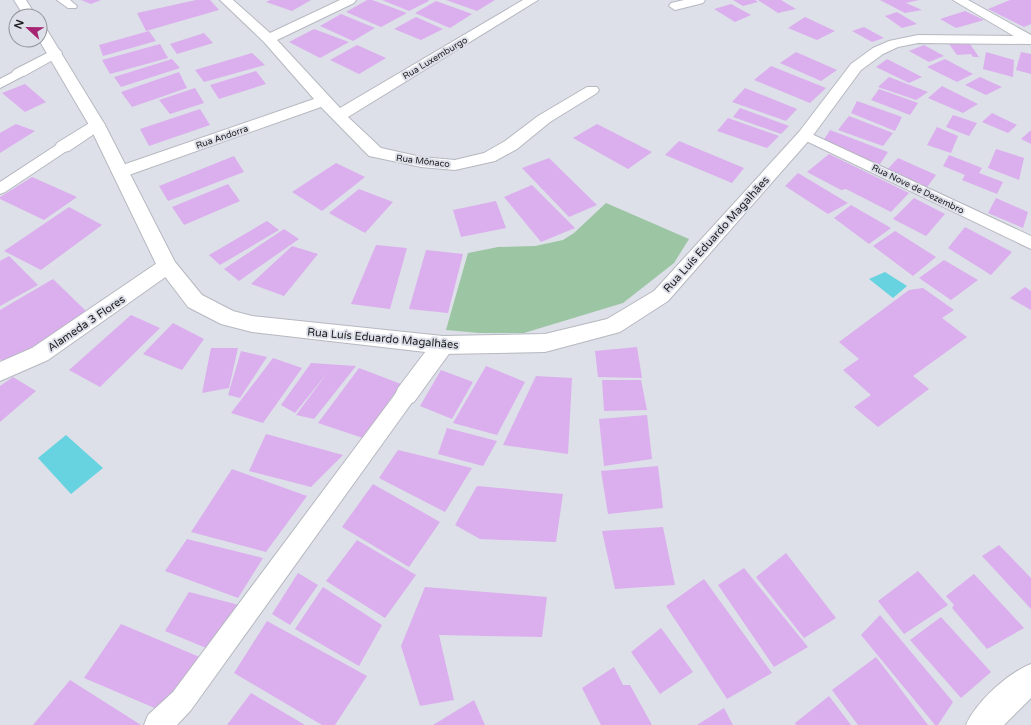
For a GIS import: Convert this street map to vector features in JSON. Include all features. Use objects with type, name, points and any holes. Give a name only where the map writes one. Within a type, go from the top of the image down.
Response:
[{"type":"street","name":"Rua Mônaco","points":[[226,0],[269,39],[338,116],[375,152],[402,159],[455,165],[489,157],[511,145],[544,119],[592,90]]},
{"type":"street","points":[[269,39],[350,0]]},
{"type":"street","name":"Rua Luxemburgo","points":[[338,116],[532,0]]},
{"type":"street","points":[[676,6],[699,0]]},
{"type":"street","points":[[959,0],[1030,39]]},
{"type":"street","points":[[972,6],[987,0]]},
{"type":"street","name":"Rua Luís Eduardo Magalhães","points":[[48,42],[97,125],[167,266],[195,301],[228,318],[278,328],[443,346],[545,343],[613,326],[661,296],[805,136],[856,66],[878,51],[894,44],[918,39],[1030,39]]},
{"type":"street","points":[[19,73],[55,53]]},
{"type":"street","name":"Rua Andorra","points":[[120,172],[324,101]]},
{"type":"street","points":[[63,147],[97,125]]},
{"type":"street","name":"Alameda 3 Flores","points":[[0,372],[40,354],[167,266]]},
{"type":"street","points":[[406,395],[443,346]]},
{"type":"street","points":[[982,725],[1017,689],[1031,679]]},
{"type":"lane","points":[[62,0],[72,6]]},
{"type":"lane","points":[[0,84],[19,73]]},
{"type":"lane","name":"Rua Nove de Dezembro","points":[[805,136],[1031,243]]},
{"type":"lane","points":[[0,189],[63,147]]},
{"type":"lane","points":[[158,725],[182,701],[406,395]]},
{"type":"green space","points":[[606,203],[689,239],[674,263],[623,303],[524,333],[479,333],[446,330],[468,253],[498,247],[535,246],[563,240],[574,233]]},
{"type":"water","points":[[885,272],[907,286],[893,298],[869,279]]},
{"type":"water","points":[[66,435],[103,468],[71,494],[38,458]]},
{"type":"building","points":[[81,0],[101,0],[91,4]]},
{"type":"building","points":[[196,0],[210,0],[219,10],[146,31],[137,13]]},
{"type":"building","points":[[270,0],[311,0],[292,11],[266,2]]},
{"type":"building","points":[[367,0],[372,0],[407,13],[381,27],[346,12]]},
{"type":"building","points":[[382,0],[428,0],[429,1],[409,11]]},
{"type":"building","points":[[446,0],[495,0],[477,11]]},
{"type":"building","points":[[733,0],[755,0],[758,2],[743,6]]},
{"type":"building","points":[[758,0],[781,0],[796,9],[778,13]]},
{"type":"building","points":[[880,0],[919,0],[906,3],[922,10],[905,13]]},
{"type":"building","points":[[1010,0],[1031,0],[1031,24],[1024,27],[988,9]]},
{"type":"building","points":[[436,1],[472,14],[450,28],[415,13]]},
{"type":"building","points":[[731,4],[751,15],[735,22],[714,9]]},
{"type":"building","points":[[965,11],[984,20],[956,28],[940,19]]},
{"type":"building","points":[[897,12],[917,24],[902,28],[885,16]]},
{"type":"building","points":[[341,14],[375,28],[353,41],[320,26]]},
{"type":"building","points":[[416,17],[443,29],[421,40],[394,29]]},
{"type":"building","points":[[805,17],[835,31],[817,40],[788,28]]},
{"type":"building","points":[[864,27],[884,38],[872,42],[852,31]]},
{"type":"building","points":[[314,29],[349,42],[320,58],[289,42]]},
{"type":"building","points":[[149,31],[156,41],[103,56],[99,45]]},
{"type":"building","points":[[204,33],[213,43],[177,54],[170,44]]},
{"type":"building","points":[[160,44],[168,58],[110,74],[102,60]]},
{"type":"building","points":[[949,44],[970,44],[979,57],[973,57],[971,54],[957,55]]},
{"type":"building","points":[[357,45],[386,58],[359,74],[330,60]]},
{"type":"building","points":[[924,45],[944,56],[929,62],[909,51]]},
{"type":"building","points":[[796,52],[837,70],[821,81],[780,63]]},
{"type":"building","points":[[986,52],[1014,60],[1013,77],[983,69]]},
{"type":"building","points":[[1021,52],[1031,54],[1031,74],[1016,70]]},
{"type":"building","points":[[252,53],[265,65],[204,82],[195,70]]},
{"type":"building","points":[[172,59],[180,68],[121,87],[114,77]]},
{"type":"building","points":[[887,59],[922,77],[909,83],[876,67]]},
{"type":"building","points":[[945,59],[973,74],[957,82],[927,67]]},
{"type":"building","points":[[771,66],[826,88],[810,103],[754,80]]},
{"type":"building","points":[[256,71],[266,84],[219,99],[210,85]]},
{"type":"building","points":[[179,72],[187,88],[132,107],[121,92]]},
{"type":"building","points":[[889,77],[928,92],[916,100],[878,87]]},
{"type":"building","points":[[980,77],[1002,87],[986,95],[965,85]]},
{"type":"building","points":[[25,84],[46,102],[25,112],[2,93]]},
{"type":"building","points":[[942,86],[978,104],[963,113],[928,98]]},
{"type":"building","points":[[195,88],[204,103],[170,114],[159,100]]},
{"type":"building","points":[[745,88],[797,109],[786,121],[732,102]]},
{"type":"building","points":[[879,89],[918,103],[910,115],[871,100]]},
{"type":"building","points":[[857,101],[902,117],[895,131],[851,113]]},
{"type":"building","points":[[740,108],[789,126],[781,134],[733,117]]},
{"type":"building","points":[[200,109],[210,125],[149,146],[140,129]]},
{"type":"building","points":[[992,113],[1017,125],[1008,133],[982,122]]},
{"type":"building","points":[[953,115],[977,123],[969,136],[946,127]]},
{"type":"building","points":[[849,116],[893,133],[883,146],[838,130]]},
{"type":"building","points":[[728,118],[779,136],[767,148],[717,131]]},
{"type":"building","points":[[16,124],[35,131],[0,153],[0,133]]},
{"type":"building","points":[[597,124],[652,152],[628,169],[573,138]]},
{"type":"building","points":[[937,127],[958,136],[951,153],[927,145]]},
{"type":"building","points":[[830,130],[888,152],[878,167],[823,141]]},
{"type":"building","points":[[1031,130],[1031,144],[1021,139]]},
{"type":"building","points":[[679,141],[744,168],[732,183],[665,155]]},
{"type":"building","points":[[996,149],[1024,158],[1019,180],[988,168]]},
{"type":"building","points":[[829,154],[909,193],[891,212],[846,189],[841,190],[807,172]]},
{"type":"building","points":[[949,155],[982,168],[979,173],[1003,182],[997,194],[962,180],[965,175],[943,166]]},
{"type":"building","points":[[234,156],[244,172],[168,201],[159,186]]},
{"type":"building","points":[[549,158],[597,205],[569,217],[522,168]]},
{"type":"building","points":[[898,158],[936,175],[925,190],[886,171]]},
{"type":"building","points":[[336,163],[365,177],[322,211],[292,192]]},
{"type":"building","points":[[798,173],[848,203],[828,214],[785,186]]},
{"type":"building","points":[[32,177],[77,197],[44,220],[0,199],[0,197]]},
{"type":"building","points":[[228,184],[240,201],[184,225],[172,207]]},
{"type":"building","points":[[532,185],[575,228],[541,242],[504,197]]},
{"type":"building","points":[[359,189],[393,202],[365,233],[329,213]]},
{"type":"building","points":[[914,198],[945,214],[926,236],[893,219]]},
{"type":"building","points":[[996,198],[1028,212],[1023,228],[988,213]]},
{"type":"building","points":[[496,201],[506,228],[461,237],[453,210]]},
{"type":"building","points":[[851,205],[891,228],[869,244],[834,218]]},
{"type":"building","points":[[69,207],[102,225],[41,270],[4,251]]},
{"type":"building","points":[[267,221],[279,230],[220,265],[209,255]]},
{"type":"building","points":[[965,227],[1012,252],[991,275],[948,248]]},
{"type":"building","points":[[284,229],[299,239],[239,281],[224,269]]},
{"type":"building","points":[[895,231],[936,257],[913,276],[873,246]]},
{"type":"building","points":[[376,245],[407,248],[390,309],[351,304]]},
{"type":"building","points":[[292,246],[318,254],[284,296],[251,284]]},
{"type":"building","points":[[426,250],[463,254],[448,313],[409,309]]},
{"type":"building","points":[[9,256],[38,285],[0,306],[0,261]]},
{"type":"building","points":[[944,260],[978,280],[951,300],[919,278]]},
{"type":"building","points":[[53,279],[88,313],[5,364],[0,359],[0,310]]},
{"type":"building","points":[[1025,287],[1031,291],[1031,310],[1010,298]]},
{"type":"building","points":[[923,288],[954,310],[942,318],[967,337],[913,376],[929,389],[878,427],[854,407],[871,395],[843,370],[859,359],[839,342],[909,290]]},
{"type":"building","points":[[131,315],[160,328],[100,387],[69,370]]},
{"type":"building","points":[[173,323],[204,339],[182,370],[143,354]]},
{"type":"building","points":[[637,347],[642,378],[598,377],[595,351]]},
{"type":"building","points":[[211,348],[238,348],[229,388],[202,393]]},
{"type":"building","points":[[241,351],[267,357],[240,398],[228,395]]},
{"type":"building","points":[[273,358],[302,368],[263,423],[231,413]]},
{"type":"building","points":[[311,363],[356,366],[314,419],[296,415],[328,372],[295,413],[281,405]]},
{"type":"building","points":[[486,366],[525,382],[497,435],[453,423]]},
{"type":"building","points":[[359,368],[401,384],[363,438],[318,423]]},
{"type":"building","points":[[441,370],[473,382],[452,419],[420,406]]},
{"type":"building","points":[[536,376],[572,378],[568,454],[503,445]]},
{"type":"building","points":[[13,377],[36,391],[0,422],[0,386]]},
{"type":"building","points":[[602,380],[641,380],[647,410],[604,411]]},
{"type":"building","points":[[647,415],[652,459],[604,466],[599,419]]},
{"type":"building","points":[[447,428],[497,441],[483,466],[438,454]]},
{"type":"building","points":[[266,434],[343,455],[311,487],[249,471]]},
{"type":"building","points":[[398,450],[472,468],[445,512],[379,478]]},
{"type":"building","points":[[658,466],[663,508],[608,514],[601,471]]},
{"type":"building","points":[[232,469],[307,496],[266,552],[191,532]]},
{"type":"building","points":[[373,484],[440,522],[409,567],[342,527]]},
{"type":"building","points":[[477,486],[563,494],[556,542],[480,539],[455,525]]},
{"type":"building","points":[[663,527],[675,585],[615,589],[602,531]]},
{"type":"building","points":[[187,539],[263,558],[238,598],[165,571]]},
{"type":"building","points":[[357,540],[416,575],[385,618],[326,581]]},
{"type":"building","points":[[999,545],[1031,578],[1031,609],[982,556]]},
{"type":"building","points":[[786,553],[836,618],[804,638],[756,577]]},
{"type":"building","points":[[744,568],[808,647],[774,667],[718,585]]},
{"type":"building","points":[[918,571],[948,605],[904,634],[878,601]]},
{"type":"building","points":[[298,573],[318,585],[290,625],[272,614]]},
{"type":"building","points":[[974,574],[1024,628],[987,649],[952,608],[954,605],[946,596]]},
{"type":"building","points":[[704,579],[772,673],[727,699],[666,606]]},
{"type":"building","points":[[323,587],[382,625],[359,666],[295,629]]},
{"type":"building","points":[[425,587],[547,597],[542,637],[439,635],[454,700],[420,706],[401,646]]},
{"type":"building","points":[[189,592],[239,605],[211,650],[165,631]]},
{"type":"building","points":[[880,615],[953,702],[938,725],[935,725],[861,635]]},
{"type":"building","points":[[941,617],[991,672],[961,698],[910,640]]},
{"type":"building","points":[[267,621],[367,676],[335,725],[322,725],[234,673]]},
{"type":"building","points":[[121,624],[202,658],[164,712],[84,678]]},
{"type":"building","points":[[661,628],[693,672],[660,694],[631,652]]},
{"type":"building","points":[[876,657],[928,725],[858,725],[832,690]]},
{"type":"building","points":[[614,667],[623,685],[630,685],[652,725],[601,725],[582,688]]},
{"type":"building","points":[[70,680],[141,725],[33,725]]},
{"type":"building","points":[[251,693],[305,725],[227,725]]},
{"type":"building","points":[[829,696],[851,725],[796,725],[795,723]]},
{"type":"building","points":[[474,700],[485,725],[433,725]]},
{"type":"building","points":[[724,708],[733,725],[697,725]]}]
